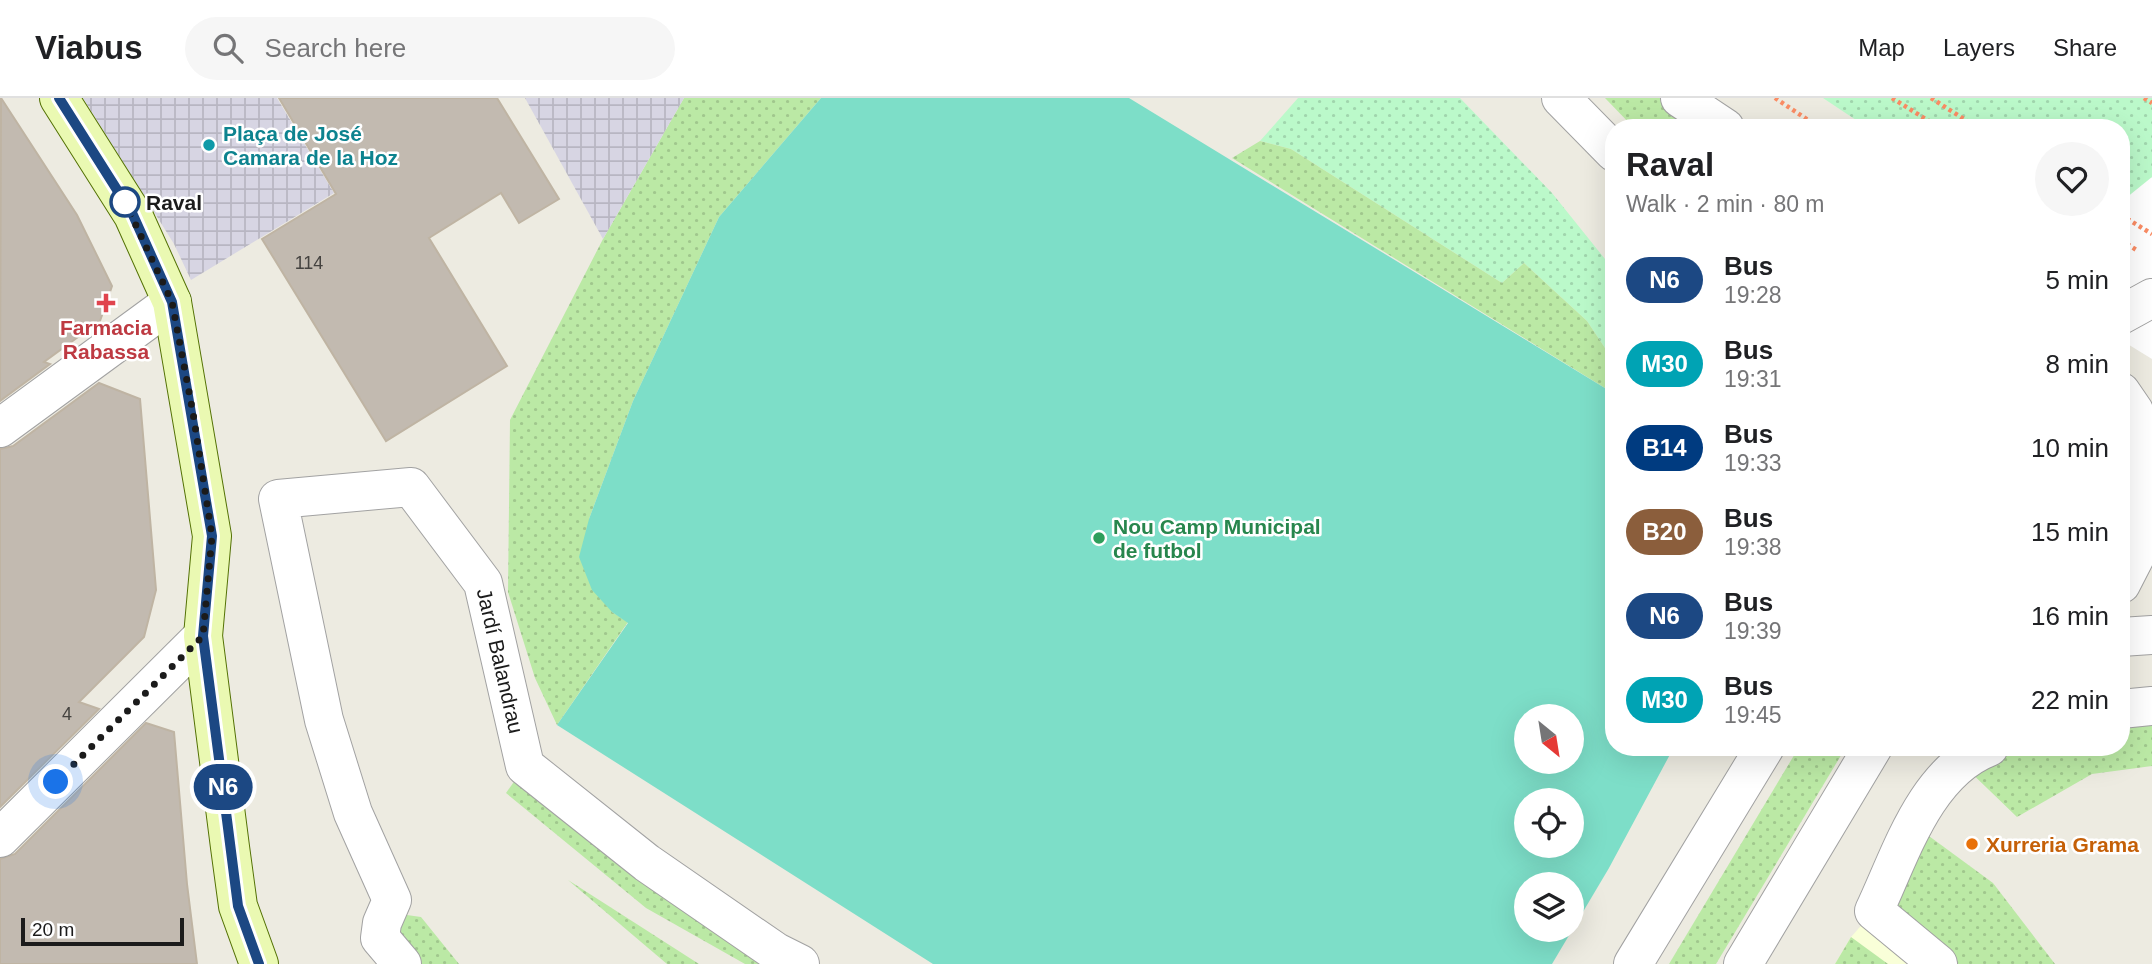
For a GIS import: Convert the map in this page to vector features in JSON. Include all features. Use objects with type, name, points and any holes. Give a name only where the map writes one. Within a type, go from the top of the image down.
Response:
[{"type":"street","points":[[59,98],[133,215],[172,302],[212,536],[203,636],[238,906],[259,964]]},
{"type":"street","points":[[1561,98],[1605,143]]},
{"type":"street","points":[[1680,98],[1712,119]]},
{"type":"street","points":[[2130,310],[2152,298]]},
{"type":"street","points":[[0,428],[172,302]]},
{"type":"street","points":[[2130,386],[2152,399]]},
{"type":"street","points":[[2130,405],[2150,453],[2141,545],[2130,566]]},
{"type":"street","name":"Jardí Balandrau","points":[[402,964],[380,938],[382,923],[392,900],[353,813],[324,720],[278,499],[411,487],[483,583],[525,766],[647,863],[776,952],[800,964]]},
{"type":"street","points":[[2130,637],[2152,635]]},
{"type":"street","points":[[0,838],[203,636]]},
{"type":"street","points":[[2130,708],[2152,706]]},
{"type":"street","points":[[1633,964],[1760,756]]},
{"type":"street","points":[[1743,964],[1868,756]]},
{"type":"street","points":[[1938,964],[1874,911],[1924,804],[1960,762],[1972,756]]},
{"type":"path","points":[[1775,98],[1807,119]]},
{"type":"path","points":[[1892,98],[1926,119]]},
{"type":"path","points":[[1931,98],[1964,119]]},
{"type":"path","points":[[2144,98],[2152,103]]},
{"type":"path","points":[[2130,221],[2152,234]]},
{"type":"shaded area","name":"Plaça de José Camara de la Hoz","points":[[83,98],[277,98],[334,193],[191,280],[174,244]]},
{"type":"shaded area","points":[[525,98],[684,98],[603,239]]},
{"type":"shaded area","name":"Nou Camp Municipal de futbol","points":[[821,98],[1129,98],[1605,388],[1605,756],[1669,756],[1584,910],[1584,872],[1514,872],[1514,942],[1565,942],[1552,964],[933,964],[557,725],[628,623],[612,612],[592,590],[579,557],[589,519],[633,401],[719,217]]},
{"type":"shaded area","points":[[1298,98],[1460,98],[1552,193],[1605,259],[1605,348],[1587,321],[1524,263],[1502,283],[1291,149],[1260,141]]},
{"type":"shaded area","points":[[1823,98],[2152,98],[2152,298],[2130,285],[2130,119],[1854,119]]},
{"type":"shaded area","points":[[1874,911],[1938,964],[1835,964],[1851,937]]},
{"type":"green space","points":[[684,98],[821,98],[719,217],[633,401],[589,519],[612,612],[628,622],[557,725],[535,678],[508,592],[510,420],[603,239]]},
{"type":"green space","points":[[1605,98],[1660,98],[1689,119],[1625,119]]},
{"type":"green space","points":[[1260,141],[1291,149],[1502,283],[1524,263],[1587,321],[1605,348],[1605,388],[1232,158]]},
{"type":"green space","points":[[2152,706],[2152,766],[2092,774],[2017,817],[1960,762],[1972,756],[2130,756],[2130,708]]},
{"type":"green space","points":[[1794,756],[1841,756],[1716,964],[1669,964]]},
{"type":"green space","points":[[525,766],[800,964],[745,964],[646,908],[506,793]]},
{"type":"green space","points":[[1918,828],[1993,883],[2055,964],[1938,964],[1874,911]]},
{"type":"green space","points":[[568,880],[699,964],[667,964]]},
{"type":"green space","points":[[400,914],[421,917],[459,964],[402,964],[382,923]]},
{"type":"green space","points":[[1851,937],[1888,964],[1835,964]]},
{"type":"pier","points":[[2152,177],[2152,359],[2130,346],[2130,195]]},
{"type":"building","points":[[1,98],[77,215],[112,286],[100,321],[44,362],[50,364],[0,401]]},
{"type":"building","points":[[279,98],[497,98],[559,199],[519,223],[501,193],[429,238],[507,366],[386,441],[262,239],[336,194]]},
{"type":"building","points":[[99,383],[140,399],[156,590],[144,637],[79,702],[99,709],[0,807],[0,449],[13,446]]},
{"type":"building","points":[[146,723],[174,732],[197,964],[0,964],[0,859],[15,854]]},
{"type":"bus line","name":"N6","points":[[59,98],[133,215],[172,302],[212,536],[203,636],[238,906],[259,964]]},
{"type":"place","name":"Plaça de José Camara de la Hoz","points":[[209,145]]},
{"type":"place","name":"Raval","points":[[125,202]]},
{"type":"place","name":"Farmacia Rabassa","points":[[106,303]]},
{"type":"place","name":"Nou Camp Municipal de futbol","points":[[1099,538]]},
{"type":"place","name":"Xurreria Grama","points":[[1972,844]]},
{"type":"route","points":[[56,782],[203,636],[212,536],[193,413],[172,302],[125,202]]}]
